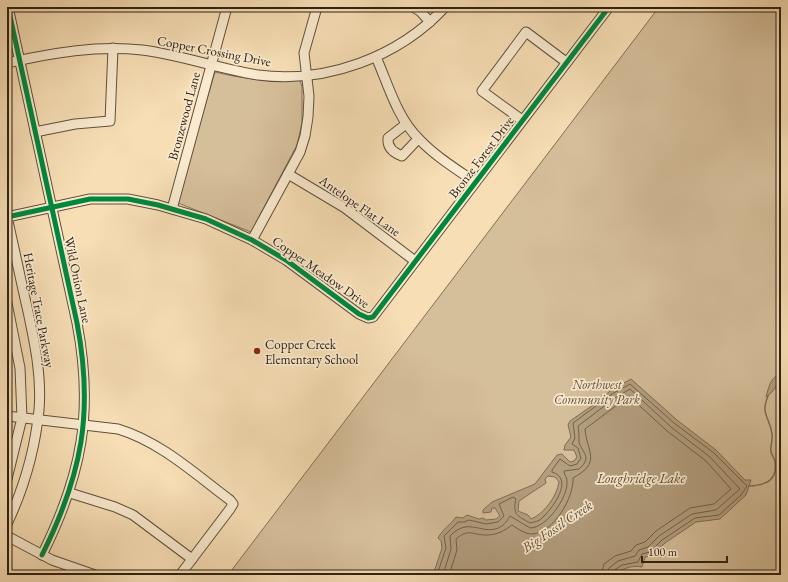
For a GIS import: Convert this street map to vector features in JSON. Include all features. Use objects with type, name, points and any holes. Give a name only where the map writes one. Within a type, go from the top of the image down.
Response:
[{"type":"street","name":"Wild Onion Lane","points":[[8,7],[82,351],[85,384],[85,425],[70,493],[42,556]]},
{"type":"street","name":"Bronzewood Lane","points":[[172,209],[227,7]]},
{"type":"street","points":[[252,240],[300,152],[306,131],[309,108],[304,53],[317,7]]},
{"type":"street","points":[[413,7],[420,11],[430,22]]},
{"type":"street","name":"Copper Crossing Drive","points":[[7,63],[67,51],[113,48],[157,52],[257,75],[284,77],[306,76],[334,71],[376,57],[410,37],[430,22],[445,7]]},
{"type":"street","name":"Bronze Forest Drive","points":[[368,318],[377,313],[609,7]]},
{"type":"street","points":[[522,120],[482,91],[526,32],[566,62]]},
{"type":"street","points":[[35,132],[75,124],[110,121],[113,48]]},
{"type":"street","points":[[376,57],[406,124],[418,139],[475,182]]},
{"type":"street","points":[[406,124],[388,138],[387,142],[391,150],[402,156],[418,139]]},
{"type":"street","name":"Antelope Flat Lane","points":[[288,174],[345,208],[416,261]]},
{"type":"street","name":"Copper Meadow Drive","points":[[7,217],[90,199],[115,198],[142,201],[172,209],[206,219],[252,240],[286,260],[360,314],[368,318]]},
{"type":"street","name":"Heritage Trace Parkway","points":[[7,217],[34,342],[39,383],[37,420],[24,480],[7,524]]},
{"type":"street","points":[[7,303],[20,368],[22,418],[7,479]]},
{"type":"street","points":[[7,416],[118,429],[149,441],[233,504],[180,575]]},
{"type":"street","points":[[70,493],[115,507],[133,515],[192,559]]},
{"type":"street","points":[[7,536],[42,556],[95,575]]},
{"type":"green space","name":"Northwest Community Park","points":[[659,7],[781,7],[781,575],[228,575]]},
{"type":"green space","points":[[215,72],[278,81],[300,80],[302,87],[302,123],[297,145],[251,232],[178,203],[178,198]]},
{"type":"water","points":[[781,374],[780,380],[776,387],[766,397],[772,380],[777,375]]},
{"type":"water","name":"Loughridge Lake","points":[[631,379],[677,420],[716,450],[745,480],[751,480],[746,495],[720,519],[696,522],[665,543],[652,556],[645,557],[642,567],[627,568],[614,575],[433,575],[442,548],[441,541],[438,538],[456,517],[463,518],[467,515],[486,520],[496,519],[500,516],[495,508],[492,508],[491,512],[483,513],[483,510],[492,502],[535,484],[557,455],[562,454],[570,462],[574,461],[577,457],[574,450],[564,450],[565,445],[571,437],[568,425],[570,421],[599,401],[610,391]],"holes":[[[548,476],[555,477],[559,482],[556,493],[541,513],[531,519],[528,515],[518,511],[519,501],[546,483],[545,479]]]},
{"type":"waterway","points":[[775,7],[781,10]]},
{"type":"waterway","name":"Big Fossil Creek","points":[[749,486],[770,481],[775,473],[775,461],[771,453],[772,434],[765,412],[768,396]]},
{"type":"cycle path","points":[[8,7],[77,323],[82,355],[84,386],[84,414],[81,442],[75,470],[67,498],[42,555]]},
{"type":"cycle path","points":[[7,217],[90,199],[128,199],[158,205],[206,219],[252,240],[286,260],[359,314],[368,318],[373,317],[609,7]]},
{"type":"place","name":"Copper Creek Elementary School","points":[[257,351]]}]
